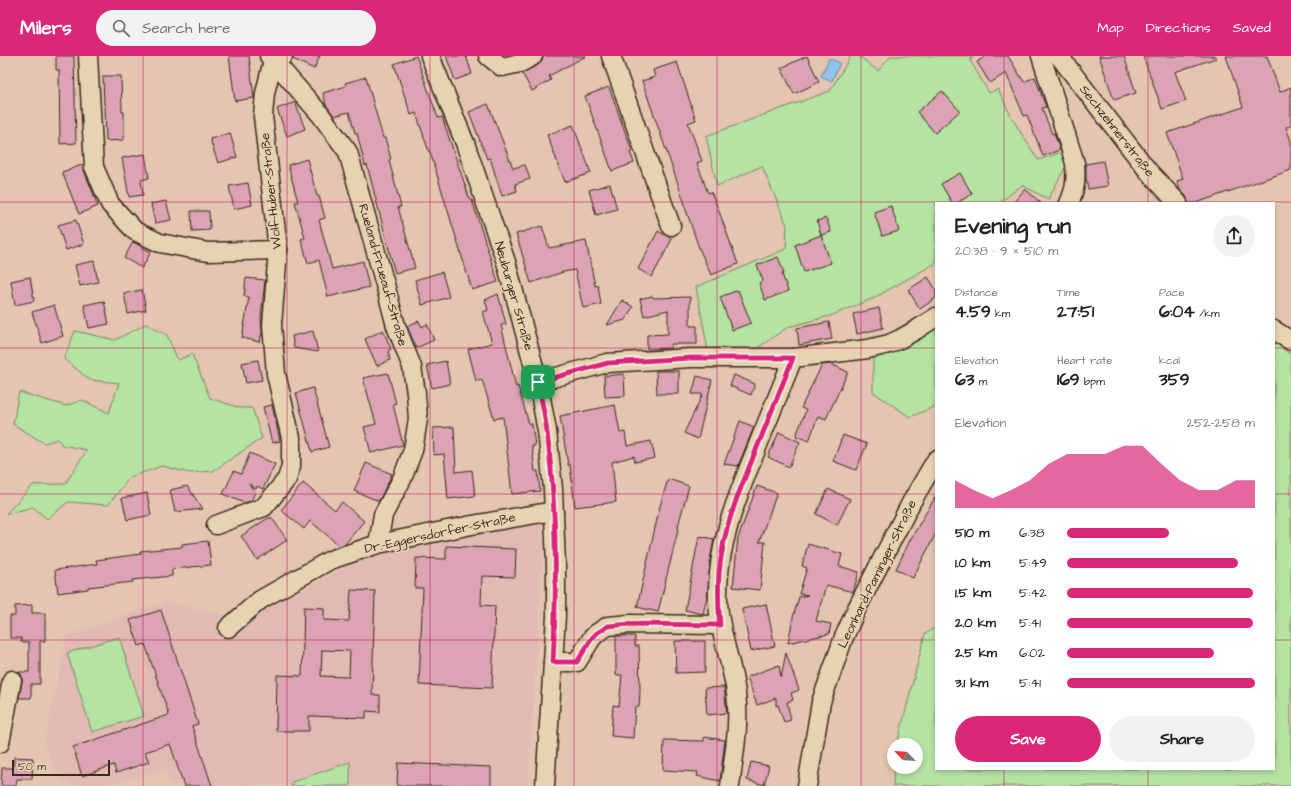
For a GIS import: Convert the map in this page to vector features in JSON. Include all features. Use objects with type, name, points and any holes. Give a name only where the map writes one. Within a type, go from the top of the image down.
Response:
[{"type":"street","points":[[88,56],[94,167],[110,204],[135,231],[160,243],[208,252],[278,250]]},
{"type":"street","name":"Neuburger Straße","points":[[430,56],[465,143],[506,262],[538,382],[547,431],[554,511],[556,616],[545,786]]},
{"type":"street","points":[[488,56],[502,67],[520,63],[533,56]]},
{"type":"street","points":[[611,56],[671,226]]},
{"type":"street","points":[[1041,56],[1074,163],[1076,178],[1075,192],[1070,202]]},
{"type":"street","name":"Sechzehnerstraße","points":[[1059,56],[1149,172],[1177,202]]},
{"type":"street","name":"Wolf-Huber-Straße","points":[[216,525],[264,507],[287,479],[291,466],[291,438],[276,374],[272,325],[278,250],[263,116],[265,93],[275,57]]},
{"type":"street","name":"Rueland-Frueauf-Straße","points":[[275,57],[348,152],[396,326],[412,367],[418,419],[413,450],[402,479],[383,515],[378,544]]},
{"type":"street","points":[[538,382],[608,363],[691,358],[793,358],[868,349],[889,344],[916,330],[935,318]]},
{"type":"street","points":[[1275,331],[1291,341]]},
{"type":"street","points":[[730,786],[738,721],[732,668],[720,625],[718,601],[721,553],[726,531],[743,482],[793,358]]},
{"type":"street","name":"Leonhard-Paminger-Straße","points":[[807,786],[821,702],[844,637],[857,608],[912,501],[935,462]]},
{"type":"street","name":"Dr.-Eggersdorfer-Straße","points":[[228,628],[260,600],[330,560],[378,544],[472,525],[554,511]]},
{"type":"street","points":[[553,662],[577,662],[592,638],[608,626],[630,624],[720,625]]},
{"type":"street","points":[[0,743],[12,680]]},
{"type":"shaded area","points":[[542,513],[543,552],[528,786],[350,786],[350,762],[293,782],[291,786],[171,786],[165,770],[102,786],[79,786],[59,778],[44,744],[67,636],[166,601],[239,618],[304,589],[394,542]]},
{"type":"green space","points":[[851,56],[859,56],[878,71],[891,56],[975,56],[970,60],[989,93],[998,89],[1013,120],[1038,160],[1062,152],[1066,166],[1048,199],[1022,185],[1000,202],[935,202],[935,264],[874,298],[830,316],[788,327],[756,349],[708,350],[696,287],[786,249],[787,225],[762,166],[717,186],[706,136],[830,91]]},
{"type":"green space","points":[[146,324],[167,335],[178,360],[192,354],[210,398],[240,408],[252,408],[262,438],[213,471],[190,473],[162,466],[130,477],[108,505],[68,502],[47,519],[33,507],[6,514],[33,485],[65,484],[87,450],[62,445],[58,439],[44,443],[13,424],[19,392],[66,406],[82,400],[109,413],[119,383],[90,380],[64,359],[75,331],[115,340]]},
{"type":"green space","points":[[935,324],[935,406],[910,417],[873,392],[873,353]]},
{"type":"green space","points":[[1275,343],[1291,355],[1291,786],[893,786],[894,774],[923,774],[923,738],[899,738],[925,634],[935,628],[935,770],[1275,770]]},
{"type":"green space","points":[[119,637],[144,716],[92,732],[67,653]]},
{"type":"green space","points":[[350,762],[350,786],[291,786],[292,782]]},
{"type":"water","points":[[829,58],[840,63],[832,81],[821,76]]},
{"type":"building","points":[[56,56],[74,56],[76,143],[60,144],[59,70],[56,70]]},
{"type":"building","points":[[229,56],[249,56],[254,98],[235,101]]},
{"type":"building","points":[[293,56],[320,56],[314,69],[293,59]]},
{"type":"building","points":[[416,56],[438,118],[442,117],[470,200],[472,200],[498,282],[472,290],[430,152],[416,113],[411,115],[394,64]]},
{"type":"building","points":[[446,56],[466,56],[472,74],[455,80]]},
{"type":"building","points":[[543,56],[586,56],[549,76],[551,80],[532,91],[522,73],[538,65],[542,61]]},
{"type":"building","points":[[807,56],[819,82],[794,94],[781,68]]},
{"type":"building","points":[[986,56],[1008,56],[1024,82],[1035,77],[1046,107],[1042,108],[1060,150],[1043,156],[1027,115],[1024,116],[1006,73],[990,83],[977,62]]},
{"type":"building","points":[[1099,56],[1124,56],[1136,93],[1114,100]]},
{"type":"building","points":[[1143,56],[1216,56],[1216,58],[1175,72],[1186,101],[1162,109]]},
{"type":"building","points":[[1226,56],[1267,56],[1280,92],[1291,87],[1291,126],[1286,127],[1291,141],[1291,170],[1199,202],[1188,202],[1186,196],[1180,190],[1177,181],[1183,179],[1167,133],[1243,107]]},
{"type":"building","points":[[677,62],[696,120],[688,123],[702,161],[697,163],[708,193],[711,192],[717,206],[738,264],[711,275],[699,248],[642,81],[655,77],[653,70]]},
{"type":"building","points":[[103,76],[121,76],[122,112],[124,112],[124,140],[106,141]]},
{"type":"building","points":[[366,77],[383,138],[385,138],[391,159],[389,160],[401,207],[398,207],[415,268],[395,273],[367,165],[365,166],[357,133],[355,133],[349,112],[334,116],[326,105],[323,93],[346,86],[345,83]]},
{"type":"building","points":[[609,87],[632,151],[630,152],[634,163],[612,171],[585,96]]},
{"type":"building","points":[[942,91],[960,111],[935,133],[917,112]]},
{"type":"building","points":[[295,102],[305,129],[287,136],[277,109]]},
{"type":"building","points":[[488,104],[513,168],[525,165],[530,179],[515,184],[517,191],[502,196],[490,158],[487,159],[469,112]]},
{"type":"building","points":[[573,125],[591,173],[565,182],[547,135]]},
{"type":"building","points":[[230,133],[237,157],[218,163],[210,139]]},
{"type":"building","points":[[145,154],[149,178],[141,180],[143,195],[129,197],[122,158]]},
{"type":"building","points":[[307,159],[317,196],[319,196],[325,218],[319,220],[332,269],[363,261],[369,287],[328,297],[319,260],[308,263],[301,239],[305,238],[295,202],[298,202],[288,165]]},
{"type":"building","points":[[1103,161],[1108,186],[1088,189],[1086,164]]},
{"type":"building","points":[[82,165],[98,206],[79,214],[62,172]]},
{"type":"building","points":[[960,173],[972,194],[959,202],[951,202],[941,184]]},
{"type":"building","points":[[248,183],[252,205],[234,209],[229,186]]},
{"type":"building","points":[[610,184],[617,209],[596,215],[589,190]]},
{"type":"building","points":[[1025,189],[1040,202],[1014,202]]},
{"type":"building","points":[[166,201],[171,220],[155,223],[151,204]]},
{"type":"building","points":[[891,206],[899,231],[882,236],[874,212]]},
{"type":"building","points":[[191,211],[209,211],[210,230],[192,231]]},
{"type":"building","points":[[826,218],[831,232],[821,235],[817,221]]},
{"type":"building","points":[[76,220],[84,244],[66,250],[58,225]]},
{"type":"building","points":[[542,226],[549,248],[586,241],[595,286],[598,285],[601,304],[583,308],[575,270],[563,272],[531,283],[516,234]]},
{"type":"building","points":[[658,231],[672,239],[652,277],[638,269]]},
{"type":"building","points":[[821,235],[831,263],[804,272],[795,245]]},
{"type":"building","points":[[133,242],[151,252],[142,268],[124,258]]},
{"type":"building","points":[[778,257],[784,273],[782,274],[788,291],[765,300],[759,283],[763,281],[757,265]]},
{"type":"building","points":[[94,261],[98,282],[80,286],[75,265]]},
{"type":"building","points":[[442,272],[449,297],[422,305],[415,280]]},
{"type":"building","points":[[30,277],[34,301],[15,305],[11,281]]},
{"type":"building","points":[[928,277],[935,288],[935,299],[920,309],[908,290]]},
{"type":"building","points":[[246,278],[265,280],[260,342],[242,338],[249,297],[244,296]]},
{"type":"building","points":[[142,290],[146,310],[128,314],[124,293]]},
{"type":"building","points":[[738,290],[751,323],[732,330],[720,297]]},
{"type":"building","points":[[498,294],[506,324],[501,325],[516,387],[518,386],[529,424],[532,424],[535,446],[532,446],[535,471],[538,471],[540,491],[512,494],[503,417],[494,419],[482,380],[476,381],[468,349],[492,343],[483,312],[488,310],[485,300]]},
{"type":"building","points":[[652,296],[653,298],[690,297],[690,326],[697,326],[697,344],[671,344],[671,348],[647,349],[647,335],[668,334],[668,310],[644,316],[640,299]]},
{"type":"building","points":[[622,300],[633,307],[625,320],[607,325]]},
{"type":"building","points":[[104,301],[109,324],[89,328],[84,305]]},
{"type":"building","points":[[54,305],[63,336],[42,343],[32,312]]},
{"type":"building","points":[[879,308],[883,328],[857,334],[853,314]]},
{"type":"building","points":[[419,321],[422,327],[427,324],[434,340],[416,348],[407,326]]},
{"type":"building","points":[[829,322],[832,339],[799,345],[797,328]]},
{"type":"building","points":[[383,330],[391,349],[388,351],[390,360],[377,366],[365,339]]},
{"type":"building","points":[[313,331],[318,352],[294,348],[292,336]]},
{"type":"building","points":[[258,360],[262,380],[246,383],[242,363]]},
{"type":"building","points":[[446,361],[450,384],[432,388],[427,365]]},
{"type":"building","points":[[831,364],[848,372],[826,419],[818,416],[809,441],[796,436],[806,410],[801,408],[822,365]]},
{"type":"building","points":[[656,371],[679,371],[679,394],[657,394]]},
{"type":"building","points":[[388,373],[396,403],[393,404],[403,445],[371,453],[364,427],[376,424],[363,378]]},
{"type":"building","points":[[624,374],[625,396],[605,397],[604,376]]},
{"type":"building","points":[[734,375],[755,384],[751,395],[730,386]]},
{"type":"building","points":[[697,376],[712,380],[698,439],[684,433],[703,394],[692,394]]},
{"type":"building","points":[[313,388],[329,447],[312,452],[296,393]]},
{"type":"building","points":[[272,405],[280,441],[272,443],[263,407]]},
{"type":"building","points":[[615,405],[620,433],[625,432],[627,446],[651,441],[655,458],[635,462],[634,456],[612,462],[616,502],[575,507],[570,465],[568,465],[560,416]]},
{"type":"building","points":[[740,421],[754,427],[738,466],[724,464]]},
{"type":"building","points":[[454,427],[456,472],[472,470],[475,496],[448,499],[444,454],[434,455],[433,428]]},
{"type":"building","points":[[779,432],[800,442],[789,467],[768,457]]},
{"type":"building","points":[[843,435],[867,444],[856,470],[833,461]]},
{"type":"building","points":[[250,453],[275,464],[263,489],[257,486],[256,489],[249,484],[255,492],[251,501],[244,503],[223,494],[234,471],[241,474]]},
{"type":"building","points":[[366,463],[392,474],[379,501],[354,491]]},
{"type":"building","points":[[668,479],[689,486],[658,612],[637,607],[660,506]]},
{"type":"building","points":[[303,483],[335,510],[342,502],[364,521],[345,544],[340,546],[310,521],[304,529],[281,510]]},
{"type":"building","points":[[187,486],[203,509],[175,512],[170,490]]},
{"type":"building","points":[[757,486],[777,493],[759,542],[765,542],[760,590],[733,587],[738,538]]},
{"type":"building","points":[[828,489],[850,499],[837,525],[816,514]]},
{"type":"building","points":[[147,493],[151,515],[127,520],[122,498]]},
{"type":"building","points":[[935,498],[935,535],[913,578],[896,569],[910,540]]},
{"type":"building","points":[[268,518],[272,518],[287,540],[257,560],[241,536]]},
{"type":"building","points":[[699,536],[714,539],[710,561],[708,592],[703,614],[685,610]]},
{"type":"building","points":[[208,541],[211,565],[172,569],[172,576],[132,580],[133,582],[88,587],[88,589],[58,593],[55,570],[97,564],[96,560],[141,554],[140,551],[182,547],[182,544]]},
{"type":"building","points":[[808,544],[842,554],[839,566],[859,572],[853,592],[826,585],[816,621],[831,624],[829,634],[788,643],[799,597],[808,595],[799,594],[807,568],[802,566]]},
{"type":"building","points":[[446,546],[516,549],[515,577],[482,576],[481,605],[495,606],[492,688],[419,685],[423,588],[415,588],[416,558],[446,559]]},
{"type":"building","points":[[351,590],[375,591],[372,695],[380,695],[380,712],[366,711],[366,718],[309,716],[309,731],[276,731],[277,675],[302,676],[304,607],[324,608],[324,620],[349,621]],"holes":[[[322,650],[350,651],[349,677],[321,676]]]},
{"type":"building","points":[[766,604],[775,646],[751,651],[742,609]]},
{"type":"building","points":[[32,605],[32,613],[45,613],[45,641],[40,641],[40,684],[31,684],[31,698],[19,698],[22,676],[19,672],[29,672],[29,642],[21,642],[21,638],[10,638],[10,616],[15,616],[15,606]]},
{"type":"building","points":[[161,610],[198,724],[192,726],[212,786],[184,786],[170,744],[145,752],[149,762],[116,773],[114,765],[82,776],[73,747],[169,715],[145,644],[139,646],[130,620]]},
{"type":"building","points":[[616,636],[635,636],[635,646],[639,646],[639,707],[635,707],[633,738],[611,736],[613,705],[619,706],[622,675],[616,675]]},
{"type":"building","points":[[675,641],[705,641],[705,672],[676,673]]},
{"type":"building","points":[[786,653],[799,690],[791,693],[793,700],[787,702],[791,720],[784,722],[778,705],[776,706],[776,698],[757,705],[747,677],[779,665],[781,677]]},
{"type":"building","points":[[724,687],[727,713],[707,715],[705,688]]},
{"type":"building","points":[[704,737],[725,740],[720,781],[697,776],[698,772],[663,770],[664,740],[704,741]]},
{"type":"building","points":[[14,757],[33,758],[32,779],[17,779],[16,786],[1,786],[2,768],[13,768]]},
{"type":"building","points":[[751,762],[769,766],[764,785],[747,780]]},
{"type":"building","points":[[398,763],[491,767],[491,786],[397,786]]},
{"type":"route","points":[[691,358],[793,358],[743,482],[726,531],[721,553],[719,574],[718,601],[720,625],[630,624],[608,626],[592,638],[577,662],[553,662],[556,616],[556,565],[553,489],[547,431],[538,382],[608,363],[691,358]]}]
